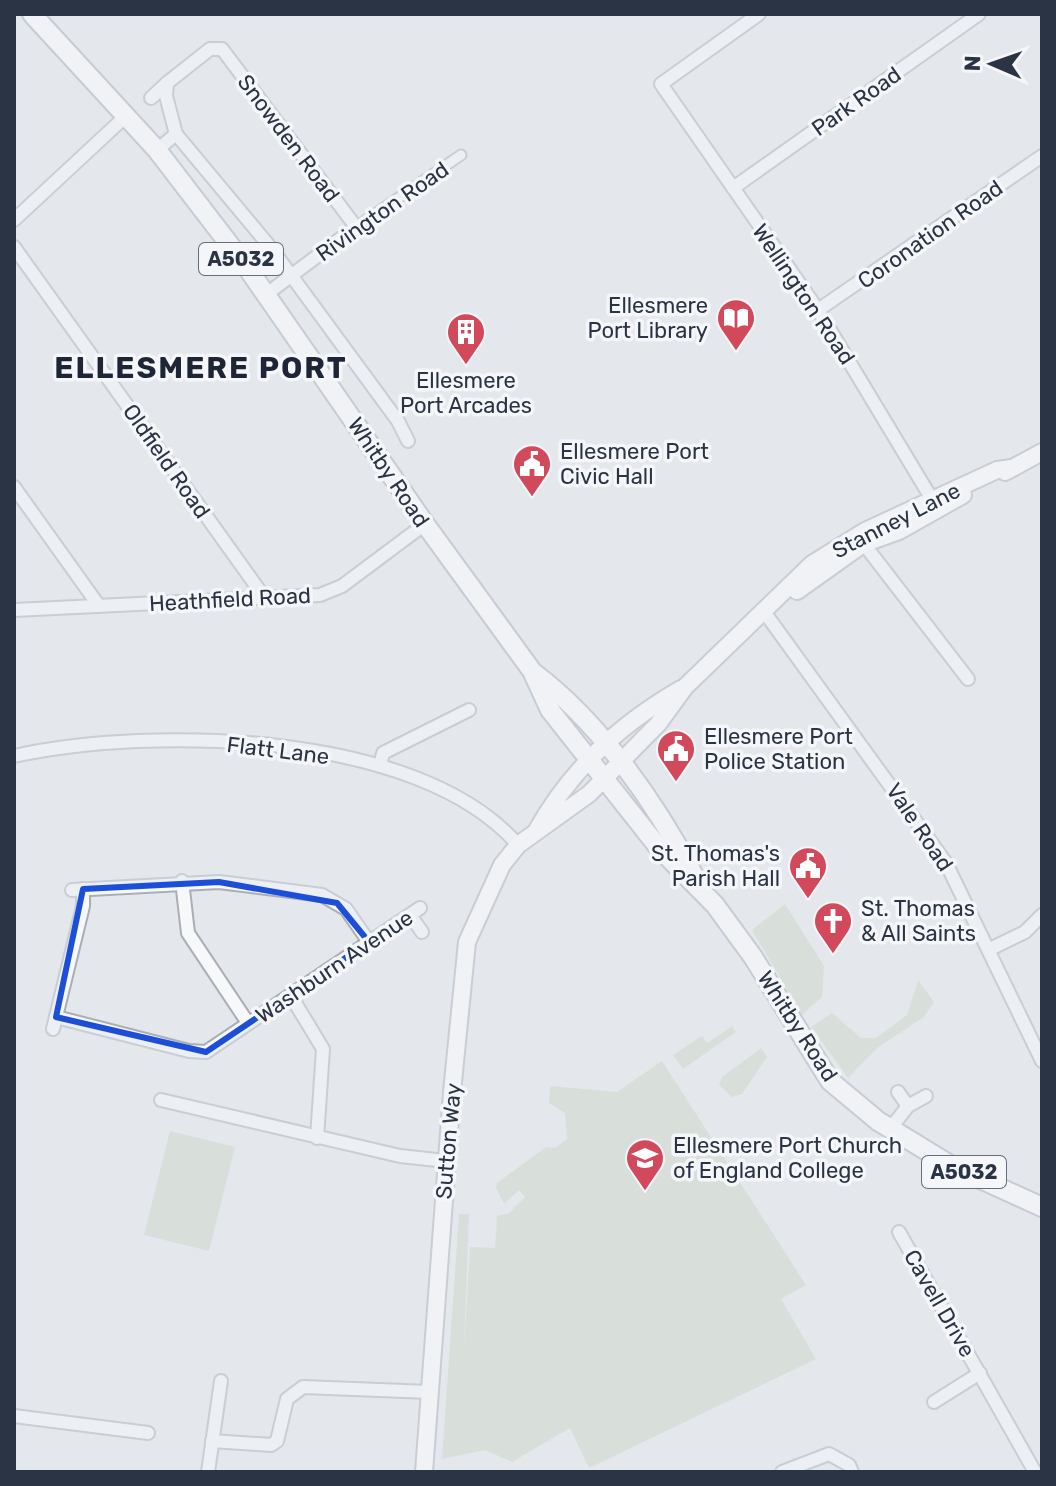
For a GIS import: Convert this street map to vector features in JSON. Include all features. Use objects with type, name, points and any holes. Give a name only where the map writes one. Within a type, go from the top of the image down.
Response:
[{"type":"main road","name":"Whitby Road","points":[[32,14],[157,150],[246,266],[425,524],[532,671],[550,710],[659,848],[702,890],[753,957],[830,1081],[890,1129],[950,1165],[1042,1207]]},
{"type":"main road","name":"Stanney Lane","points":[[603,778],[658,724],[685,687],[765,613],[812,564],[861,540],[899,531],[935,504],[1041,454]]},
{"type":"main road","name":"Stanney Lane","points":[[765,613],[861,540]]},
{"type":"main road","name":"Whitby Road","points":[[532,671],[563,695],[620,761],[671,832],[702,890]]},
{"type":"main road","name":"Stanney Lane","points":[[588,758],[644,710],[685,687]]},
{"type":"main road","name":"Sutton Way","points":[[536,831],[550,805],[588,758]]},
{"type":"main road","name":"Sutton Way","points":[[424,1472],[446,1161],[467,942],[495,878],[518,845],[559,819],[603,778]]},
{"type":"street","name":"Wellington Road","points":[[759,14],[661,84],[818,310],[935,504]]},
{"type":"street","name":"Park Road","points":[[733,188],[979,14]]},
{"type":"street","name":"Snowden Road","points":[[167,83],[210,49],[222,49],[356,227]]},
{"type":"street","points":[[151,98],[167,83]]},
{"type":"street","points":[[167,83],[166,96],[176,134],[271,248],[398,421],[408,441]]},
{"type":"street","points":[[14,220],[127,115]]},
{"type":"street","points":[[157,150],[176,134]]},
{"type":"street","name":"Rivington Road","points":[[264,296],[356,227],[461,155]]},
{"type":"street","name":"Coronation Road","points":[[818,310],[1042,156]]},
{"type":"street","name":"Oldfield Road","points":[[14,247],[264,597]]},
{"type":"street","points":[[14,487],[99,606]]},
{"type":"street","name":"Heathfield Road","points":[[14,610],[320,595],[342,586],[425,524]]},
{"type":"street","points":[[861,540],[968,679]]},
{"type":"street","name":"Vale Road","points":[[765,613],[917,818],[946,863],[1042,1061]]},
{"type":"street","points":[[380,766],[383,753],[469,710]]},
{"type":"street","name":"Flatt Lane","points":[[14,756],[78,745],[204,742],[279,746],[380,766],[425,780],[462,798],[518,845]]},
{"type":"street","points":[[248,1023],[188,933],[182,881],[219,882],[322,895],[346,909],[369,942]]},
{"type":"street","name":"Washburn Avenue","points":[[182,881],[78,889],[83,906],[54,1023],[197,1051],[211,1049],[415,912],[422,932]]},
{"type":"street","points":[[990,949],[1025,932],[1042,915]]},
{"type":"street","points":[[291,996],[323,1049],[317,1138]]},
{"type":"street","points":[[898,1092],[908,1106]]},
{"type":"street","points":[[890,1129],[908,1106],[926,1096]]},
{"type":"street","points":[[161,1100],[400,1156],[446,1161]]},
{"type":"street","name":"Cavell Drive","points":[[899,1232],[1035,1472]]},
{"type":"street","name":"Cavell Drive","points":[[934,1402],[980,1373]]},
{"type":"street","points":[[208,1472],[221,1381]]},
{"type":"street","points":[[212,1441],[271,1445],[277,1441],[287,1399],[303,1387],[430,1392]]},
{"type":"street","points":[[14,1416],[148,1433]]},
{"type":"street","points":[[782,1472],[829,1454],[849,1465],[852,1472]]},
{"type":"highlighted area","points":[[219,882],[337,903],[369,942],[206,1052],[56,1017],[83,889]]},
{"type":"green space","points":[[785,904],[824,966],[822,997],[802,1015],[752,930]]},
{"type":"green space","points":[[918,980],[934,1002],[924,1017],[877,1048],[848,1078],[811,1027],[832,1013],[861,1038],[876,1038],[907,1015]]},
{"type":"green space","points":[[732,1026],[736,1032],[683,1069],[673,1055],[702,1036],[707,1043]]},
{"type":"green space","points":[[761,1048],[767,1057],[742,1094],[732,1097],[719,1085],[722,1077]]},
{"type":"green space","points":[[662,1061],[806,1285],[781,1299],[816,1359],[589,1468],[570,1428],[512,1462],[485,1450],[442,1459],[459,1214],[469,1214],[464,1349],[470,1247],[495,1248],[497,1216],[509,1213],[525,1197],[519,1190],[504,1204],[496,1188],[497,1183],[546,1147],[555,1148],[567,1139],[565,1113],[549,1103],[550,1086],[617,1092]]},
{"type":"green space","points":[[170,1131],[235,1147],[209,1251],[144,1235]]},
{"type":"place","name":"Ellesmere Port Library","points":[[736,352]]},
{"type":"place","name":"Ellesmere Port Arcades","points":[[466,366]]},
{"type":"place","name":"Ellesmere Port Civic Hall","points":[[532,498]]},
{"type":"place","name":"Ellesmere Port Police Station","points":[[676,783]]},
{"type":"place","name":"St. Thomas's Parish Hall","points":[[808,900]]},
{"type":"place","name":"St. Thomas & All Saints","points":[[833,955]]},
{"type":"place","name":"Ellesmere Port Church of England College","points":[[645,1192]]},
{"type":"district","name":"ELLESMERE PORT","points":[[201,368]]}]
